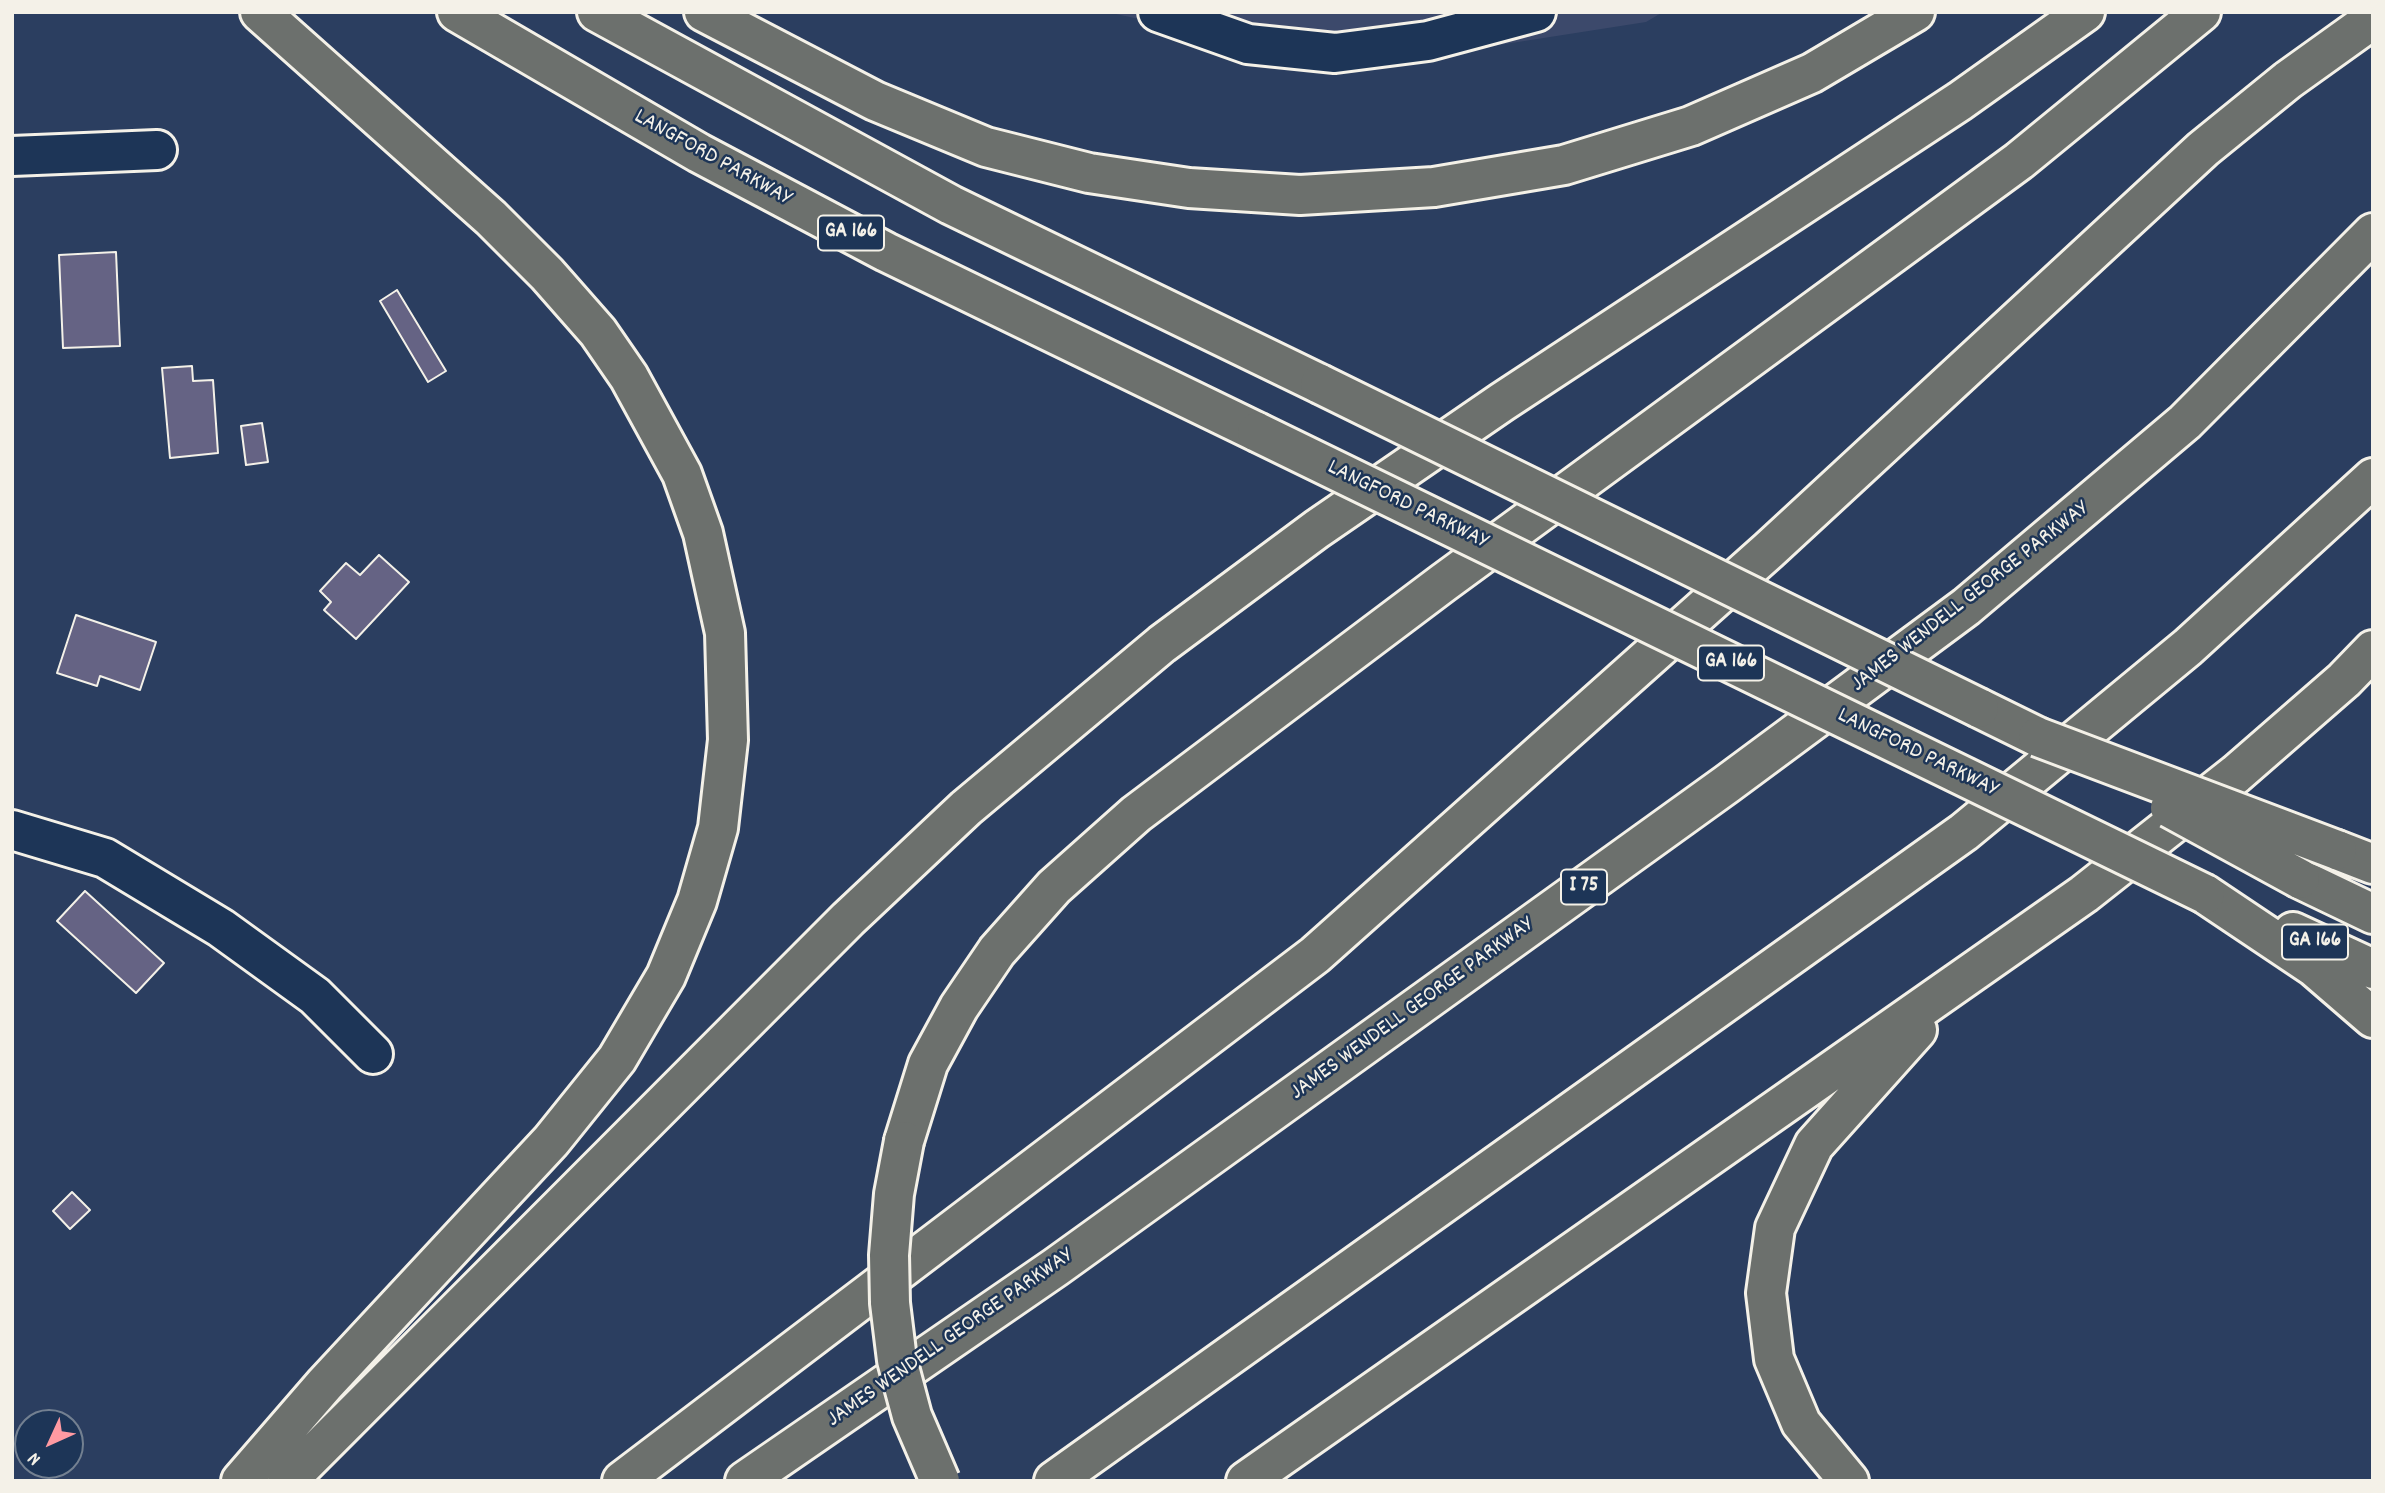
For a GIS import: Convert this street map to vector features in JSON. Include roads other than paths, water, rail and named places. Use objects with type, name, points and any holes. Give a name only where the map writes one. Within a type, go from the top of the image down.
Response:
[{"type":"highway","points":[[241,1481],[325,1384],[551,1141],[617,1059],[666,976],[697,901],[718,828],[728,740],[725,633],[703,533],[682,474],[629,377],[598,332],[547,274],[491,218],[260,12]]},
{"type":"highway","name":"LANGFORD PARKWAY","points":[[457,12],[699,153],[874,246],[2254,920]]},
{"type":"highway","name":"GA 166","points":[[597,12],[656,47],[951,205],[2038,737],[2300,879],[2373,914]]},
{"type":"highway","points":[[704,12],[875,102],[986,147],[1089,173],[1189,188],[1300,195],[1434,187],[1564,164],[1716,115],[1812,73],[1915,12]]},
{"type":"highway","points":[[287,1481],[848,919],[966,808],[1162,644],[1317,529],[1502,402],[1960,101],[2085,12]]},
{"type":"highway","points":[[940,1481],[912,1416],[903,1382],[890,1303],[889,1255],[894,1194],[904,1141],[928,1064],[959,1007],[997,951],[1054,887],[1136,814],[1443,583],[2019,161],[2201,12]]},
{"type":"highway","points":[[622,1481],[1315,955],[1769,550],[2203,149],[2288,80],[2373,19]]},
{"type":"highway","name":"JAMES WENDELL GEORGE PARKWAY","points":[[745,1481],[1056,1267],[1716,792],[1966,607],[2185,422],[2373,233]]},
{"type":"highway","points":[[1054,1481],[1964,832],[2188,647],[2373,478]]},
{"type":"highway","points":[[1246,1481],[2084,894],[2236,774],[2358,670],[2373,650]]},
{"type":"highway","points":[[2038,737],[2373,864]]},
{"type":"highway","points":[[2254,920],[2373,1018]]},
{"type":"highway","name":"GA 166","points":[[2254,920],[2373,969]]},
{"type":"highway","points":[[1849,1481],[1801,1423],[1774,1359],[1766,1293],[1775,1228],[1814,1145],[1883,1065],[1976,969]]},
{"type":"street","points":[[1158,12],[1248,44],[1335,53],[1428,41],[1536,12]]},
{"type":"street","points":[[12,156],[156,150]]},
{"type":"street","points":[[12,830],[106,858],[221,928],[315,996],[373,1054]]}]
